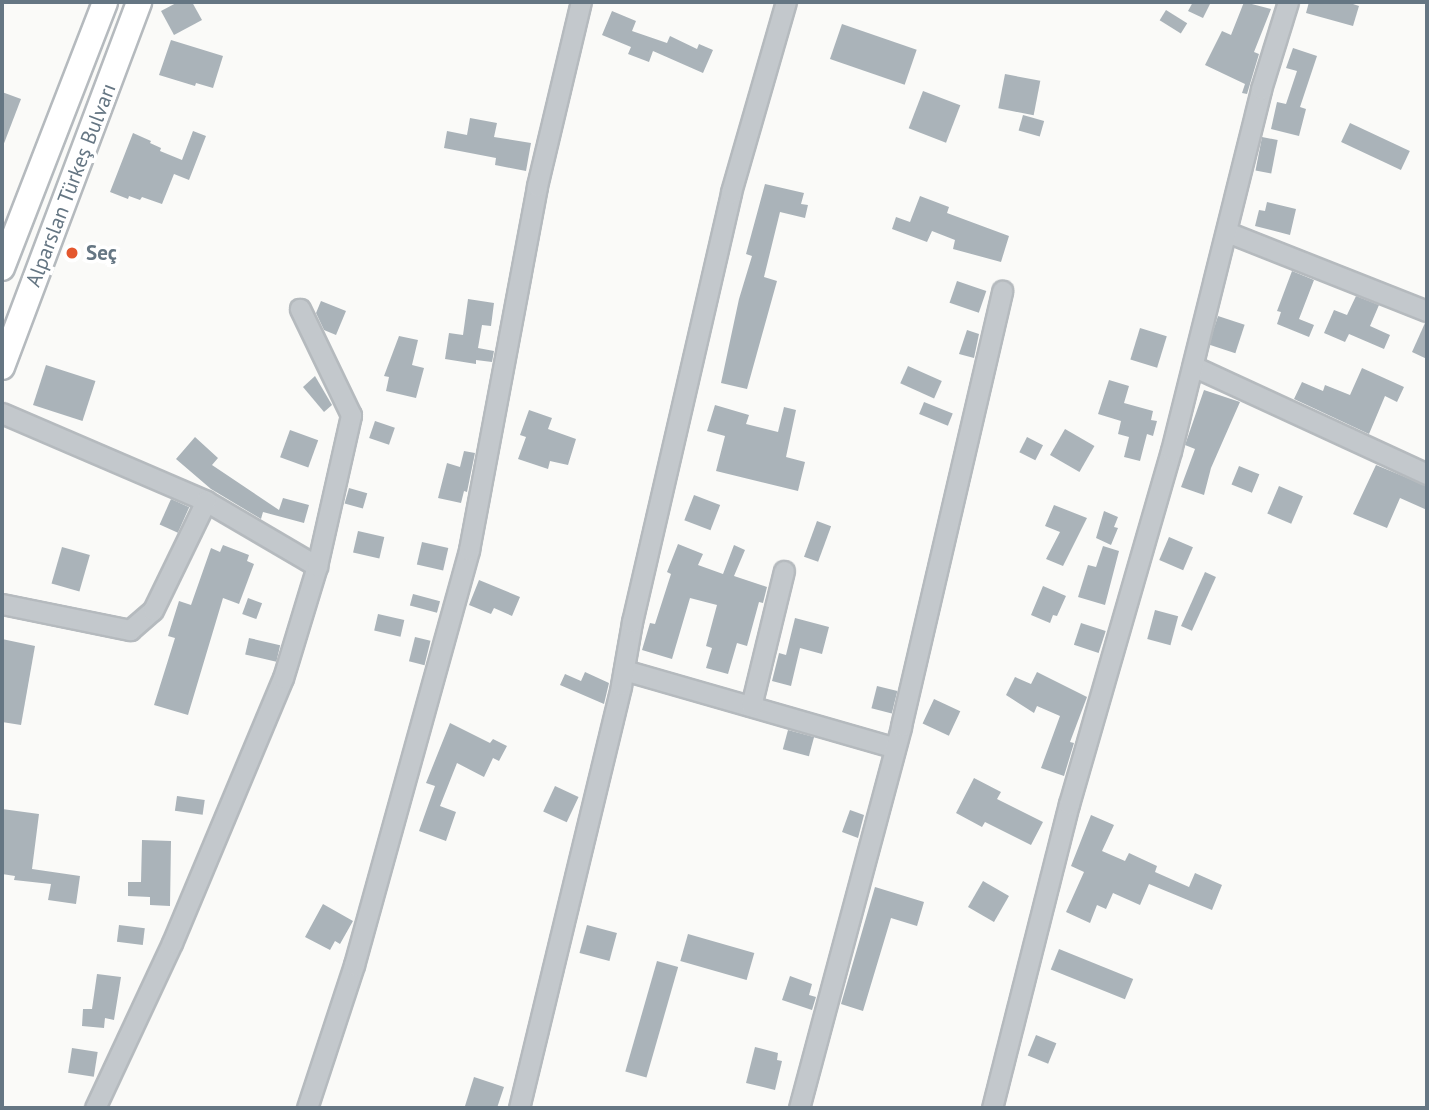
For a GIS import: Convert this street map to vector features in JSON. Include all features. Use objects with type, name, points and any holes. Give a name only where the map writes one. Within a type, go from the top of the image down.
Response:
[{"type":"main road","points":[[2,268],[105,2]]},
{"type":"main road","name":"Alparslan Türkeş Bulvarı","points":[[2,368],[139,2]]},
{"type":"street","points":[[307,1108],[358,952],[469,550],[537,186],[581,2]]},
{"type":"street","points":[[519,1108],[624,670],[632,622],[731,192],[786,2]]},
{"type":"street","points":[[992,1108],[1069,804],[1193,366],[1261,89],[1288,2]]},
{"type":"street","points":[[1227,232],[1427,311]]},
{"type":"street","points":[[799,1108],[893,747],[901,726],[1002,291]]},
{"type":"street","points":[[95,1108],[172,943],[283,678],[317,566],[351,415],[300,309]]},
{"type":"street","points":[[1193,366],[1427,474]]},
{"type":"street","points":[[2,413],[206,501],[317,566]]},
{"type":"street","points":[[2,604],[130,630],[153,610],[206,501]]},
{"type":"street","points":[[751,706],[784,571]]},
{"type":"street","points":[[624,670],[893,747]]},
{"type":"building","points":[[178,2],[192,2],[202,20],[174,35],[161,11]]},
{"type":"building","points":[[1193,2],[1211,2],[1203,18],[1188,11]]},
{"type":"building","points":[[1244,2],[1271,9],[1254,52],[1259,54],[1247,94],[1242,93],[1245,84],[1205,65],[1222,31],[1231,35]]},
{"type":"building","points":[[1309,2],[1347,2],[1359,6],[1353,26],[1306,13]]},
{"type":"building","points":[[1166,10],[1187,23],[1181,33],[1160,20]]},
{"type":"building","points":[[612,11],[636,21],[632,31],[667,43],[670,36],[697,49],[699,44],[713,50],[703,73],[653,51],[649,62],[628,54],[631,47],[602,35]]},
{"type":"building","points":[[842,24],[917,50],[905,85],[830,59]]},
{"type":"building","points":[[171,40],[223,56],[213,88],[196,83],[195,86],[159,75]]},
{"type":"building","points":[[1293,48],[1317,56],[1300,107],[1306,109],[1299,136],[1271,129],[1277,102],[1286,104],[1297,71],[1286,68]]},
{"type":"building","points":[[1005,74],[1040,81],[1034,115],[998,108]]},
{"type":"building","points":[[923,91],[960,105],[946,143],[909,128]]},
{"type":"building","points":[[2,92],[21,99],[3,146],[2,146]]},
{"type":"building","points":[[1023,115],[1044,121],[1040,136],[1019,130]]},
{"type":"building","points":[[470,118],[497,123],[494,137],[531,143],[526,171],[495,165],[496,158],[444,148],[447,131],[467,135]]},
{"type":"building","points":[[1350,123],[1410,151],[1401,170],[1341,142]]},
{"type":"building","points":[[193,131],[206,136],[189,180],[174,174],[162,204],[142,197],[140,200],[129,196],[128,199],[110,192],[133,133],[151,141],[150,143],[161,148],[160,151],[182,160]]},
{"type":"building","points":[[1262,137],[1278,140],[1271,173],[1256,170]]},
{"type":"building","points":[[765,184],[804,193],[801,204],[808,205],[805,218],[780,212],[764,277],[777,281],[747,389],[721,383],[739,299],[752,256],[746,254]]},
{"type":"building","points":[[920,196],[949,207],[947,213],[1009,236],[1001,262],[953,249],[955,240],[932,231],[927,242],[892,229],[896,217],[910,222]]},
{"type":"building","points":[[1267,202],[1296,209],[1290,235],[1255,226],[1259,210],[1265,211]]},
{"type":"building","points":[[1292,271],[1314,280],[1299,319],[1314,325],[1309,337],[1277,324],[1281,312],[1277,311]]},
{"type":"building","points":[[957,281],[986,291],[979,313],[950,303]]},
{"type":"building","points":[[1356,296],[1379,305],[1370,326],[1390,335],[1384,349],[1349,334],[1345,342],[1324,333],[1334,310],[1347,315]]},
{"type":"building","points":[[468,299],[494,303],[491,326],[482,325],[478,348],[494,351],[492,362],[476,360],[476,364],[445,359],[449,333],[463,335]]},
{"type":"building","points":[[321,301],[346,311],[336,335],[324,330],[316,313]]},
{"type":"building","points":[[1218,316],[1245,325],[1235,353],[1209,345]]},
{"type":"building","points":[[1427,323],[1427,359],[1412,352]]},
{"type":"building","points":[[1140,328],[1167,336],[1157,368],[1130,360]]},
{"type":"building","points":[[967,330],[979,334],[974,358],[959,354]]},
{"type":"building","points":[[399,336],[418,340],[412,365],[424,368],[416,398],[386,391],[389,377],[384,376]]},
{"type":"building","points":[[46,365],[95,381],[82,421],[33,405]]},
{"type":"building","points":[[908,366],[942,381],[934,398],[900,383]]},
{"type":"building","points":[[1362,368],[1404,387],[1397,402],[1385,396],[1369,434],[1294,399],[1302,382],[1323,391],[1325,385],[1350,395]]},
{"type":"building","points":[[315,376],[332,405],[324,412],[303,387]]},
{"type":"building","points":[[1109,380],[1129,386],[1124,403],[1153,411],[1151,420],[1157,421],[1153,436],[1147,434],[1140,461],[1124,457],[1129,437],[1118,434],[1121,421],[1098,414]]},
{"type":"building","points":[[1204,390],[1240,402],[1211,468],[1204,495],[1181,487],[1195,449],[1185,445]]},
{"type":"building","points":[[924,402],[953,414],[948,426],[919,414]]},
{"type":"building","points":[[715,405],[749,415],[746,424],[778,432],[784,407],[796,410],[786,457],[805,462],[798,491],[716,471],[725,436],[707,431]]},
{"type":"building","points":[[529,410],[552,418],[548,429],[576,439],[568,465],[550,461],[548,469],[518,459],[526,437],[520,435]]},
{"type":"building","points":[[375,421],[395,428],[389,445],[369,438]]},
{"type":"building","points":[[1065,429],[1094,446],[1079,472],[1050,455]]},
{"type":"building","points":[[290,430],[318,440],[308,468],[280,457]]},
{"type":"building","points":[[195,437],[218,458],[212,465],[279,510],[283,498],[309,505],[304,523],[263,512],[261,519],[211,489],[176,459]]},
{"type":"building","points":[[1027,437],[1043,445],[1035,460],[1019,452]]},
{"type":"building","points":[[464,451],[475,453],[467,492],[464,491],[461,503],[438,498],[447,463],[460,467]]},
{"type":"building","points":[[1376,465],[1427,486],[1427,510],[1400,498],[1387,528],[1353,514]]},
{"type":"building","points":[[1239,466],[1259,474],[1252,493],[1232,485]]},
{"type":"building","points":[[1279,486],[1303,496],[1291,524],[1267,514]]},
{"type":"building","points":[[349,488],[367,493],[363,509],[345,503]]},
{"type":"building","points":[[694,495],[720,505],[710,530],[684,520]]},
{"type":"building","points":[[171,499],[189,507],[178,533],[160,525]]},
{"type":"building","points":[[1054,505],[1087,518],[1063,566],[1046,559],[1060,532],[1045,526]]},
{"type":"building","points":[[1104,511],[1118,517],[1114,527],[1118,528],[1111,545],[1096,538]]},
{"type":"building","points":[[817,521],[831,526],[818,562],[804,557]]},
{"type":"building","points":[[358,531],[384,537],[379,559],[353,552]]},
{"type":"building","points":[[1169,537],[1193,547],[1183,570],[1159,560]]},
{"type":"building","points":[[422,542],[448,548],[443,570],[417,564]]},
{"type":"building","points":[[678,544],[703,554],[698,565],[723,574],[734,545],[745,550],[734,576],[767,587],[763,603],[759,602],[747,646],[737,643],[728,674],[706,668],[712,648],[706,646],[717,605],[690,598],[672,659],[642,650],[650,623],[655,624],[671,574],[667,572]]},
{"type":"building","points":[[223,545],[249,555],[247,561],[254,564],[239,604],[223,598],[188,715],[154,705],[175,638],[168,636],[179,601],[191,605],[211,548],[220,552]]},
{"type":"building","points":[[1103,546],[1119,551],[1105,605],[1078,597],[1088,565],[1096,567]]},
{"type":"building","points":[[62,547],[90,555],[79,592],[52,584]]},
{"type":"building","points":[[1205,572],[1216,577],[1192,631],[1181,626]]},
{"type":"building","points":[[479,580],[520,597],[512,616],[494,608],[491,614],[469,605]]},
{"type":"building","points":[[1043,586],[1066,596],[1057,616],[1053,615],[1050,623],[1031,615]]},
{"type":"building","points":[[413,594],[440,601],[437,613],[410,606]]},
{"type":"building","points":[[248,598],[262,603],[256,619],[242,614]]},
{"type":"building","points":[[1155,610],[1178,616],[1170,645],[1147,639]]},
{"type":"building","points":[[378,614],[404,620],[400,637],[374,631]]},
{"type":"building","points":[[795,618],[829,627],[822,654],[800,648],[791,686],[772,681],[779,653],[786,655]]},
{"type":"building","points":[[1081,623],[1106,631],[1099,653],[1074,645]]},
{"type":"building","points":[[415,637],[431,641],[424,665],[409,661]]},
{"type":"building","points":[[249,638],[280,645],[276,662],[245,655]]},
{"type":"building","points":[[2,639],[35,646],[21,725],[2,722]]},
{"type":"building","points":[[585,672],[609,683],[604,704],[560,685],[565,674],[581,681]]},
{"type":"building","points":[[1037,672],[1087,697],[1070,742],[1074,743],[1064,776],[1041,768],[1060,716],[1037,706],[1034,713],[1006,695],[1015,677],[1031,684]]},
{"type":"building","points":[[877,686],[897,691],[892,713],[871,708]]},
{"type":"building","points":[[934,699],[960,711],[949,736],[923,723]]},
{"type":"building","points":[[450,723],[490,743],[493,739],[507,746],[499,761],[493,758],[484,777],[457,763],[440,806],[456,812],[446,841],[419,831],[435,786],[426,783]]},
{"type":"building","points":[[788,730],[814,737],[809,756],[783,749]]},
{"type":"building","points":[[974,778],[1001,792],[997,799],[1043,822],[1031,845],[985,822],[982,827],[956,813]]},
{"type":"building","points":[[555,786],[579,797],[567,822],[543,811]]},
{"type":"building","points":[[177,796],[205,800],[203,815],[175,811]]},
{"type":"building","points":[[2,809],[39,814],[32,869],[80,876],[76,904],[48,900],[51,884],[14,880],[15,876],[2,874]]},
{"type":"building","points":[[850,810],[864,815],[858,838],[842,832]]},
{"type":"building","points":[[1091,815],[1114,825],[1102,851],[1125,861],[1129,853],[1157,866],[1155,872],[1189,887],[1195,873],[1222,885],[1212,910],[1149,884],[1140,905],[1113,893],[1106,909],[1097,905],[1090,923],[1066,912],[1084,872],[1071,866]]},
{"type":"building","points":[[142,840],[171,841],[170,906],[150,905],[150,897],[128,896],[128,882],[141,882]]},
{"type":"building","points":[[983,881],[1009,896],[994,922],[968,907]]},
{"type":"building","points":[[875,887],[924,902],[917,926],[891,918],[863,1011],[841,1004]]},
{"type":"building","points":[[323,904],[353,921],[340,944],[335,941],[330,950],[305,937]]},
{"type":"building","points":[[119,925],[145,928],[143,945],[117,942]]},
{"type":"building","points":[[587,925],[617,933],[609,961],[579,953]]},
{"type":"building","points":[[688,934],[754,953],[747,980],[680,961]]},
{"type":"building","points":[[1059,949],[1133,979],[1125,999],[1051,969]]},
{"type":"building","points":[[657,961],[678,967],[646,1078],[625,1072]]},
{"type":"building","points":[[97,974],[121,977],[114,1020],[105,1018],[104,1028],[82,1026],[83,1009],[92,1009]]},
{"type":"building","points":[[790,976],[812,984],[809,995],[816,997],[812,1010],[782,1000]]},
{"type":"building","points":[[1036,1035],[1056,1043],[1048,1064],[1028,1055]]},
{"type":"building","points":[[755,1047],[778,1053],[777,1060],[782,1061],[775,1090],[746,1083]]},
{"type":"building","points":[[72,1048],[98,1052],[94,1077],[68,1073]]},
{"type":"building","points":[[474,1077],[504,1087],[497,1108],[465,1106]]},
{"type":"place","name":"Seç","points":[[72,253]]}]
